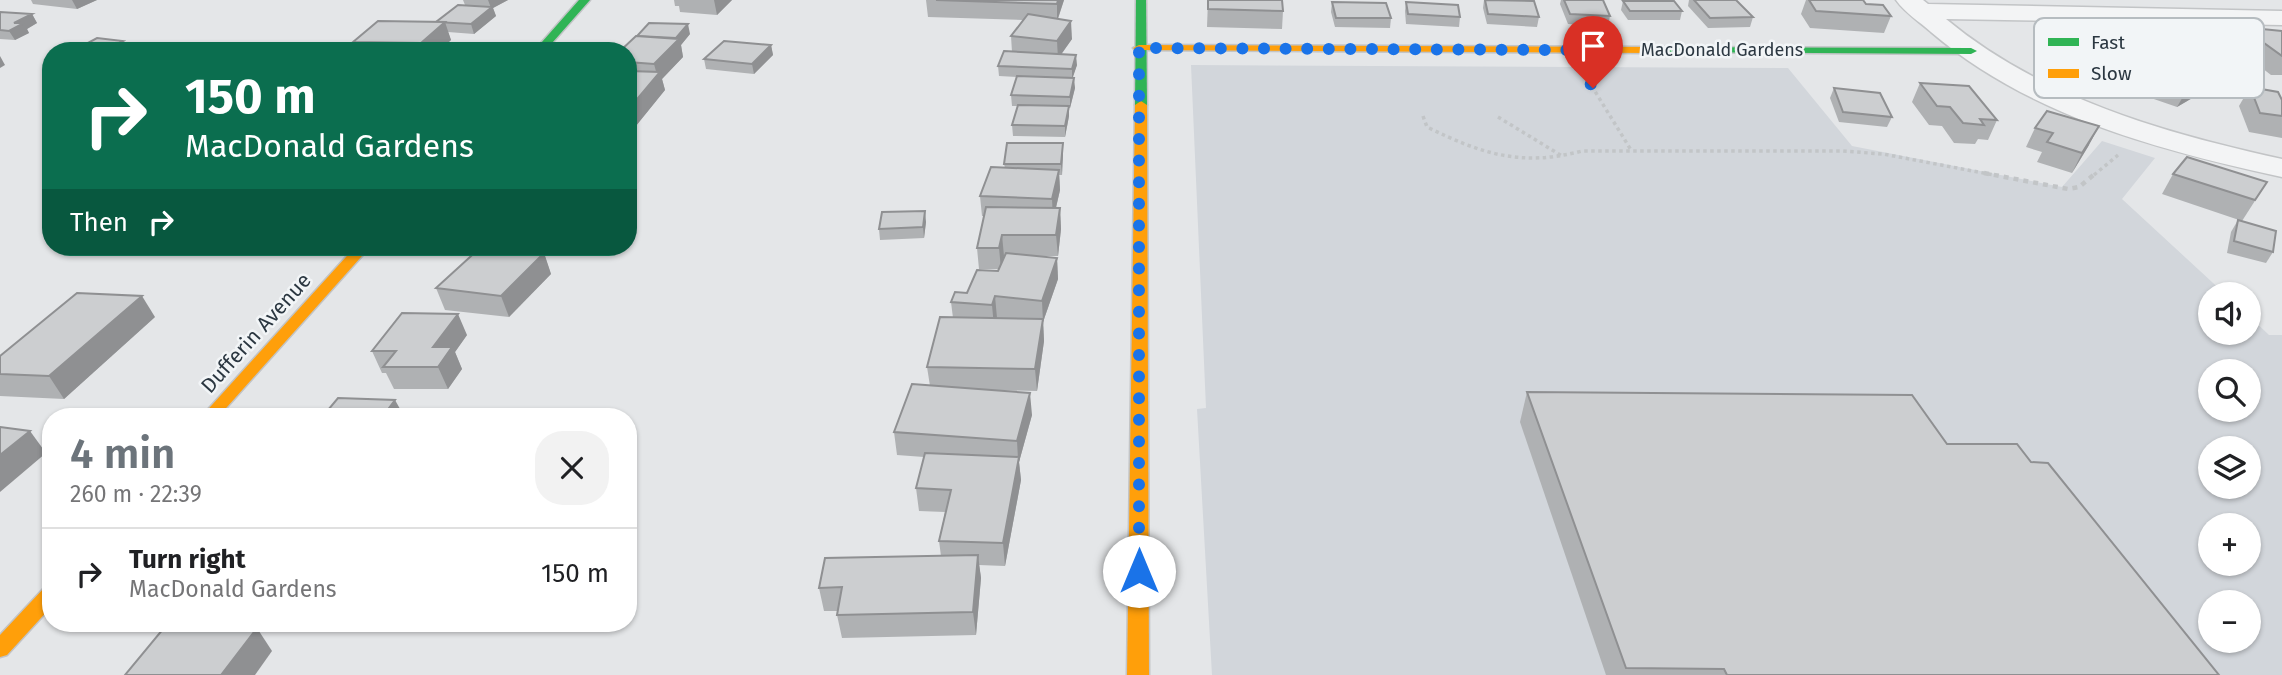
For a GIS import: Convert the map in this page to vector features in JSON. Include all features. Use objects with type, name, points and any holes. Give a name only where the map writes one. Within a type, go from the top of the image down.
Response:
[{"type":"street","points":[[547,42],[585,0]]},
{"type":"street","points":[[1139,675],[1140,0]]},
{"type":"street","points":[[1915,6],[2282,18]]},
{"type":"street","points":[[1915,6],[1971,51],[2005,74],[2034,87]]},
{"type":"street","name":"MacDonald Gardens","points":[[1139,48],[1971,51]]},
{"type":"street","points":[[2059,98],[2116,123],[2223,155],[2282,168]]},
{"type":"street","name":"Dufferin Avenue","points":[[217,408],[354,256]]},
{"type":"street","points":[[0,649],[42,603]]},
{"type":"path","points":[[1569,50],[1632,151]]},
{"type":"path","points":[[1423,116],[1427,127],[1473,149],[1523,159],[1563,157],[1582,150],[1862,152],[2068,189],[2079,187],[2121,152]]},
{"type":"path","points":[[1498,117],[1563,157]]},
{"type":"shaded area","points":[[1191,65],[1788,68],[1852,146],[2062,187],[2102,141],[2155,158],[2122,199],[2212,282],[2198,282],[2198,345],[2261,345],[2261,327],[2269,335],[2282,335],[2282,675],[1212,675],[1197,409],[1206,408]]},
{"type":"building","points":[[936,0],[1058,0],[1057,4]]},
{"type":"building","points":[[1208,0],[1282,0],[1283,11],[1208,9]]},
{"type":"building","points":[[1485,0],[1534,1],[1539,17],[1488,14]]},
{"type":"building","points":[[1564,0],[1603,0],[1610,16],[1570,14]]},
{"type":"building","points":[[1694,0],[1736,0],[1753,17],[1710,18]]},
{"type":"building","points":[[1809,0],[1863,0],[1866,4],[1883,5],[1891,16],[1816,11]]},
{"type":"building","points":[[1623,1],[1674,1],[1682,11],[1630,11]]},
{"type":"building","points":[[1332,2],[1386,3],[1391,18],[1336,18]]},
{"type":"building","points":[[1406,2],[1458,5],[1460,17],[1408,14]]},
{"type":"building","points":[[458,5],[492,7],[471,24],[436,22]]},
{"type":"building","points":[[0,12],[32,14],[14,23],[24,23],[9,31],[0,30]]},
{"type":"building","points":[[1028,14],[1071,21],[1057,41],[1011,36]]},
{"type":"building","points":[[378,21],[445,22],[422,42],[353,42]]},
{"type":"building","points":[[649,23],[688,24],[676,38],[637,36]]},
{"type":"building","points":[[2264,29],[2282,31],[2282,56],[2264,43]]},
{"type":"building","points":[[636,36],[679,39],[654,64],[637,63],[637,42],[630,42]]},
{"type":"building","points":[[97,38],[123,41],[121,42],[90,42]]},
{"type":"building","points":[[724,41],[771,45],[752,64],[704,59]]},
{"type":"building","points":[[1004,51],[1076,55],[1072,69],[998,66]]},
{"type":"building","points":[[637,71],[660,72],[637,99]]},
{"type":"building","points":[[1017,76],[1074,78],[1070,97],[1011,95]]},
{"type":"building","points":[[1920,83],[1969,86],[1997,120],[1980,119],[1984,125],[1963,123],[1950,107],[1937,106]]},
{"type":"building","points":[[1834,88],[1880,93],[1892,117],[1843,112]]},
{"type":"building","points":[[2264,90],[2278,92],[2282,100],[2282,116],[2260,113],[2254,98],[2264,98]]},
{"type":"building","points":[[1018,105],[1069,106],[1065,126],[1012,125]]},
{"type":"building","points":[[2047,111],[2099,126],[2082,153],[2047,142],[2053,133],[2035,128]]},
{"type":"building","points":[[1007,143],[1063,143],[1061,164],[1004,164]]},
{"type":"building","points":[[2187,157],[2267,182],[2255,200],[2173,174]]},
{"type":"building","points":[[991,167],[1059,170],[1052,199],[980,196]]},
{"type":"building","points":[[986,207],[1060,208],[1056,235],[1002,235],[999,248],[977,248]]},
{"type":"building","points":[[925,211],[923,227],[879,229],[882,212]]},
{"type":"building","points":[[2238,220],[2276,231],[2273,252],[2234,241]]},
{"type":"building","points":[[1006,253],[1057,258],[1042,301],[995,296],[992,305],[951,302],[955,292],[967,293],[977,270],[998,271]]},
{"type":"building","points":[[471,256],[541,256],[501,296],[436,288]]},
{"type":"building","points":[[77,293],[142,296],[49,376],[0,374],[0,356]]},
{"type":"building","points":[[402,313],[458,314],[433,347],[452,347],[438,367],[383,367],[396,351],[372,351]]},
{"type":"building","points":[[940,317],[1043,319],[1035,369],[927,367]]},
{"type":"building","points":[[912,384],[1030,393],[1017,441],[894,432]]},
{"type":"building","points":[[1527,392],[1912,395],[1947,444],[2017,444],[2031,462],[2048,463],[2198,649],[2198,653],[2201,653],[2219,675],[1727,675],[1724,669],[1626,668]]},
{"type":"building","points":[[338,398],[395,400],[389,408],[330,408]]},
{"type":"building","points":[[0,427],[30,431],[0,455]]},
{"type":"building","points":[[925,453],[1019,457],[1003,543],[939,541],[951,490],[916,488]]},
{"type":"building","points":[[978,555],[973,612],[837,615],[842,587],[819,588],[825,558]]},
{"type":"building","points":[[161,632],[254,632],[221,675],[125,675]]},
{"type":"traffic: fast","points":[[547,42],[585,0]]},
{"type":"traffic: fast","points":[[1141,0],[1141,105]]},
{"type":"traffic: fast","points":[[1652,50],[1971,51]]},
{"type":"traffic: slow","points":[[1139,48],[1652,50]]},
{"type":"traffic: slow","points":[[1138,675],[1141,105]]},
{"type":"traffic: slow","points":[[217,408],[355,256]]},
{"type":"traffic: slow","points":[[0,649],[42,603]]},
{"type":"route","points":[[1139,571],[1139,48],[1569,50],[1593,88]]}]
